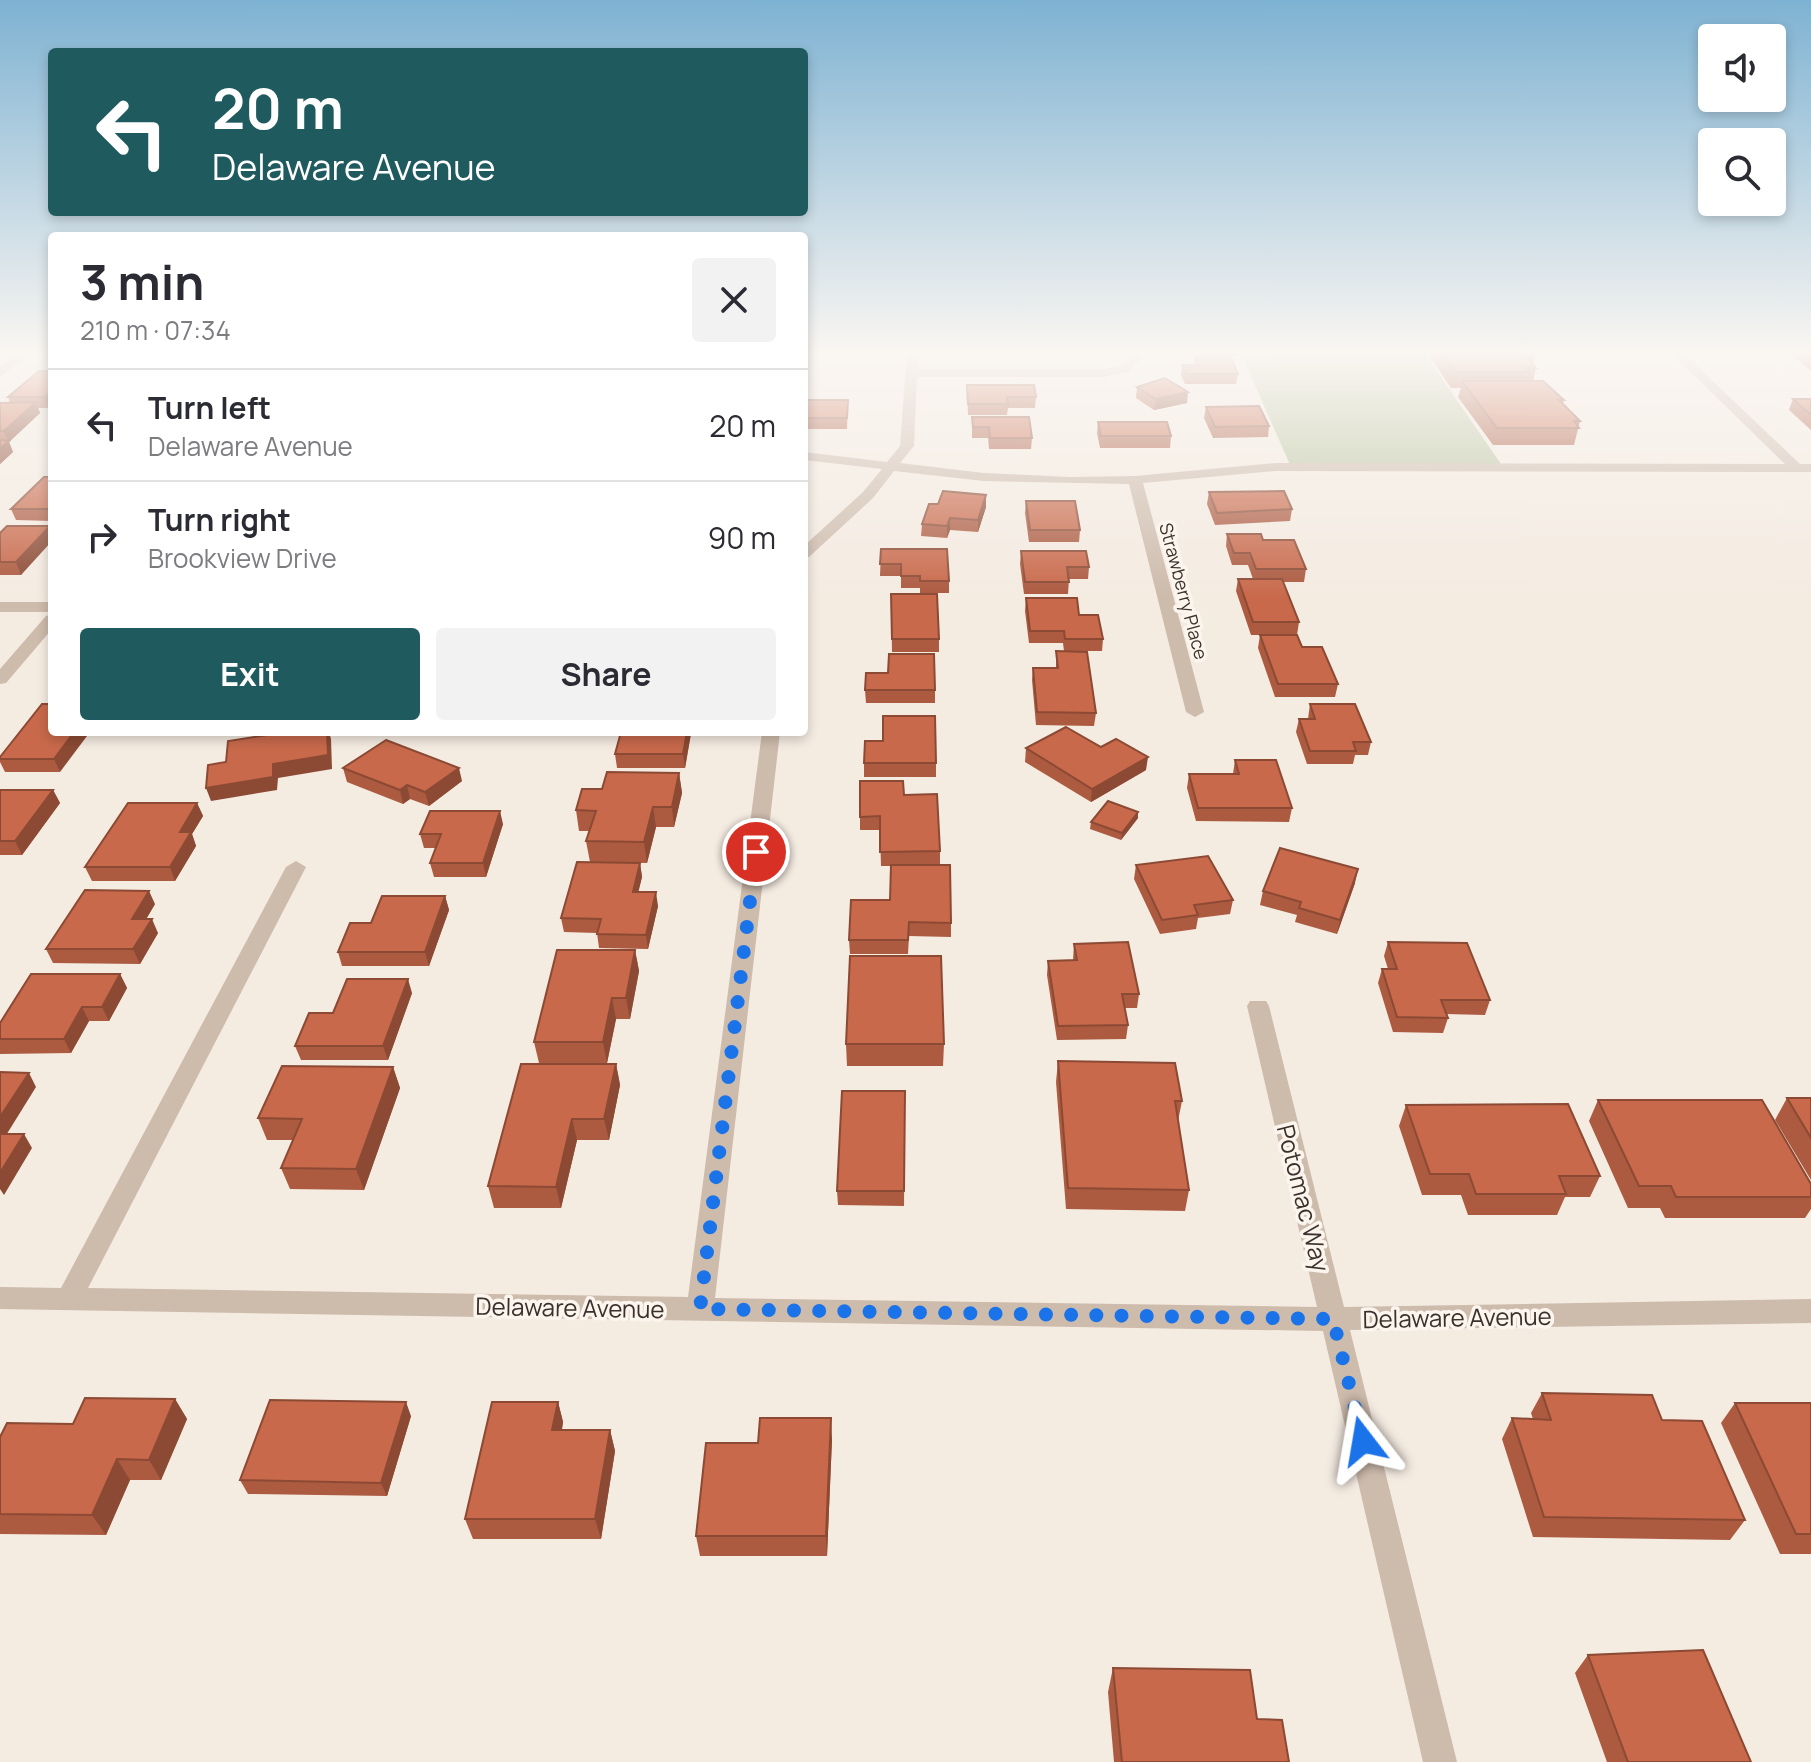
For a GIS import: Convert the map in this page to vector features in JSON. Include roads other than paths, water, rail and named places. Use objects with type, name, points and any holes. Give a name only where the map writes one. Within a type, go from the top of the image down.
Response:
[{"type":"street","points":[[808,550],[868,495],[907,446],[908,433]]},
{"type":"street","points":[[1766,433],[1804,468]]},
{"type":"street","points":[[808,457],[984,477],[1135,480],[1276,467],[1804,468]]},
{"type":"street","name":"Strawberry Place","points":[[1135,480],[1195,712]]},
{"type":"street","points":[[0,607],[48,607]]},
{"type":"street","points":[[0,679],[48,624]]},
{"type":"street","points":[[700,1309],[771,736]]},
{"type":"street","points":[[69,1299],[296,867]]},
{"type":"street","name":"Potomac Way","points":[[1258,1006],[1440,1762]]},
{"type":"street","name":"Delaware Avenue","points":[[0,1298],[1333,1319],[1811,1311]]}]
